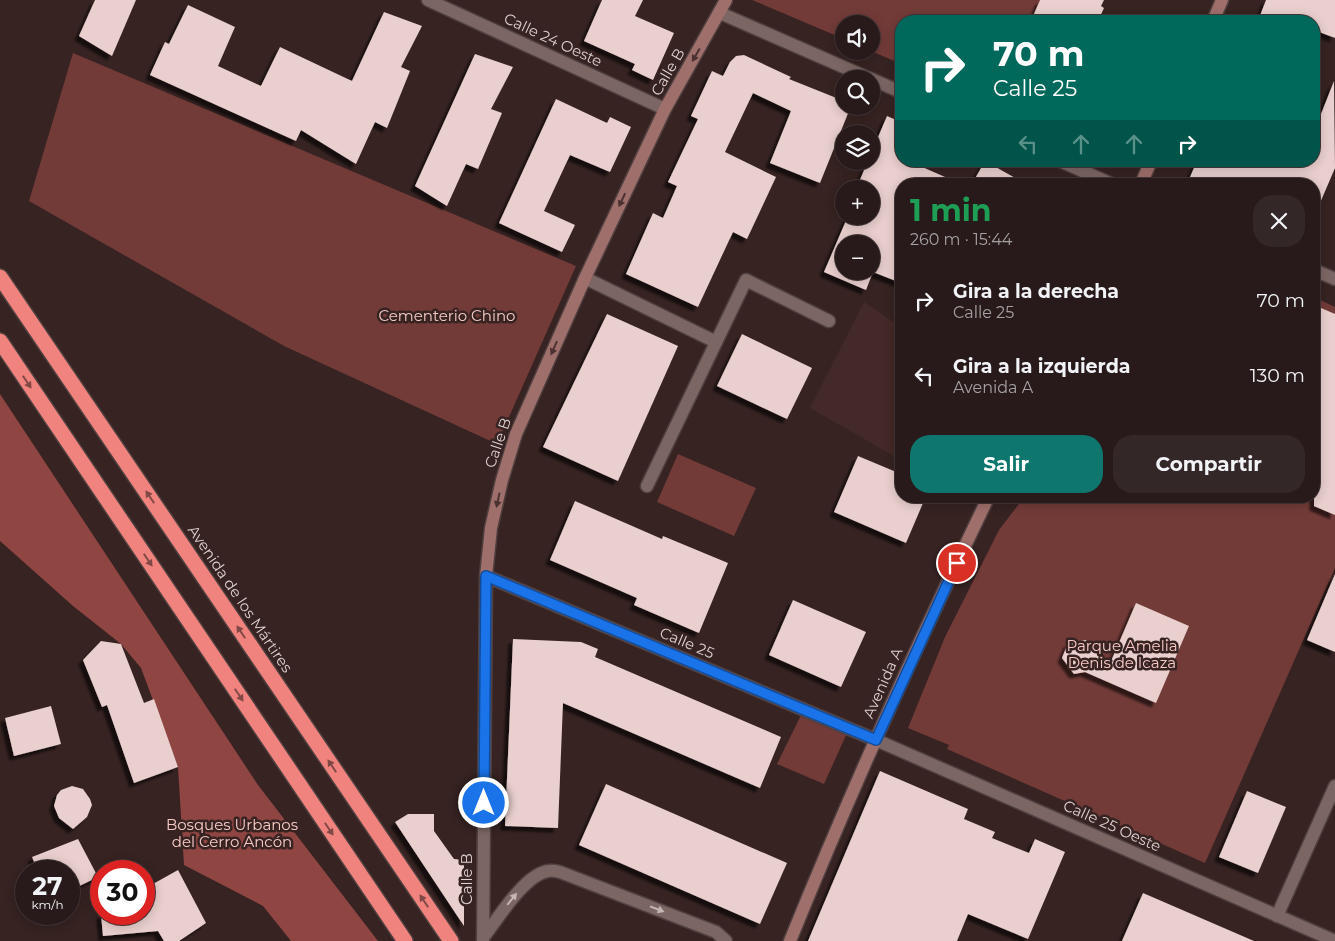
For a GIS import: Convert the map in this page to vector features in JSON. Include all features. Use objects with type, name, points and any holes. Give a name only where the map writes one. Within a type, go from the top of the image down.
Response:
[{"type":"highway","name":"Avenida de los Mártires","points":[[0,277],[451,941]]},
{"type":"highway","points":[[0,342],[405,941]]},
{"type":"street","name":"Calle 24 Oeste","points":[[428,0],[665,109]]},
{"type":"street","name":"Calle B","points":[[483,940],[486,576],[492,528],[502,480],[516,434],[585,278],[665,109],[726,0]]},
{"type":"street","points":[[1216,15],[1222,0]]},
{"type":"street","points":[[720,13],[850,70]]},
{"type":"street","points":[[880,83],[895,89]]},
{"type":"street","points":[[1074,167],[1098,178]]},
{"type":"street","points":[[1320,273],[1335,279]]},
{"type":"street","points":[[585,278],[716,342]]},
{"type":"street","points":[[647,486],[746,280],[829,321]]},
{"type":"street","name":"Avenida A","points":[[790,941],[823,860],[876,740],[940,597],[986,503]]},
{"type":"street","name":"Calle 25","points":[[486,576],[876,740]]},
{"type":"street","name":"Calle 25 Oeste","points":[[876,740],[1335,941]]},
{"type":"street","points":[[1277,916],[1335,786]]},
{"type":"street","points":[[483,940],[521,888],[535,877],[548,871],[560,872],[716,932],[726,941]]},
{"type":"shaded area","points":[[864,302],[895,323],[895,457],[810,408]]},
{"type":"green space","points":[[752,0],[1040,0],[1034,15],[895,15],[895,61],[880,55],[880,15],[835,15],[835,35]]},
{"type":"green space","name":"Cementerio Chino","points":[[73,53],[576,266],[497,444],[284,346],[29,201]]},
{"type":"green space","name":"Parque Amelia Denis de Icaza","points":[[1320,300],[1335,307],[1335,568],[1205,863],[947,749],[949,745],[908,728],[945,637],[999,530],[1020,503],[1320,503]]},
{"type":"green space","name":"Bosques Urbanos del Cerro Ancón","points":[[0,394],[258,785],[378,941],[291,941],[263,906],[184,865],[178,767],[141,668],[121,644],[73,606],[0,541]]},
{"type":"green space","points":[[678,454],[756,488],[734,536],[657,502]]},
{"type":"green space","points":[[802,713],[847,733],[824,784],[777,764]]},
{"type":"building","points":[[95,0],[136,0],[112,56],[79,36]]},
{"type":"building","points":[[602,0],[643,0],[635,16],[674,33],[653,80],[632,70],[635,64],[584,41]]},
{"type":"building","points":[[1040,0],[1104,0],[1101,6],[1104,8],[1101,15],[1034,15]]},
{"type":"building","points":[[1266,0],[1335,0],[1335,38],[1320,32],[1320,15],[1260,15]]},
{"type":"building","points":[[188,5],[235,27],[218,66],[261,86],[280,47],[352,81],[384,12],[422,26],[401,67],[410,71],[387,128],[375,122],[356,164],[301,130],[296,141],[150,75],[165,42],[169,44]]},
{"type":"building","points":[[475,54],[513,67],[491,109],[502,113],[478,169],[466,164],[447,206],[415,186]]},
{"type":"building","points":[[744,55],[791,77],[789,79],[835,97],[835,115],[847,115],[843,125],[835,125],[835,146],[820,183],[770,163],[791,111],[753,93],[725,152],[776,177],[747,239],[733,232],[698,307],[626,274],[653,213],[663,218],[677,186],[668,182],[698,119],[691,116],[712,71],[723,76],[730,62],[736,56]]},
{"type":"building","points":[[1334,81],[1335,168],[1320,203],[1320,178],[1190,178],[1194,167],[1320,167],[1320,117]]},
{"type":"building","points":[[556,99],[607,123],[610,117],[631,127],[610,172],[570,155],[544,211],[575,225],[562,252],[499,223]]},
{"type":"building","points":[[887,116],[895,119],[895,167],[922,167],[947,178],[895,178],[895,281],[880,275],[880,235],[840,235],[844,225],[880,225],[880,180],[860,180],[864,170],[880,170],[880,133]]},
{"type":"building","points":[[982,167],[996,167],[1015,178],[975,178]]},
{"type":"building","points":[[835,246],[835,277],[824,272]]},
{"type":"building","points":[[843,280],[870,280],[866,290]]},
{"type":"building","points":[[1320,308],[1335,314],[1335,515],[1314,506],[1314,503],[1320,503]]},
{"type":"building","points":[[607,314],[678,346],[618,481],[543,447]]},
{"type":"building","points":[[742,334],[812,368],[787,419],[717,386]]},
{"type":"building","points":[[858,456],[895,471],[895,503],[923,503],[906,543],[834,512]]},
{"type":"building","points":[[575,501],[662,539],[663,536],[728,563],[699,633],[634,605],[637,598],[550,560]]},
{"type":"building","points":[[1335,574],[1335,652],[1307,640]]},
{"type":"building","points":[[793,600],[866,632],[841,687],[769,655]]},
{"type":"building","points":[[1136,603],[1189,626],[1156,703],[1085,672],[1074,674],[1062,658],[1068,643],[1086,640],[1109,666]]},
{"type":"building","points":[[513,639],[581,642],[598,649],[595,657],[781,737],[760,788],[563,703],[558,828],[505,826]]},
{"type":"building","points":[[101,641],[121,644],[144,703],[154,699],[178,767],[134,783],[107,705],[102,707],[83,660]]},
{"type":"building","points":[[51,706],[61,744],[14,756],[5,718]]},
{"type":"building","points":[[880,771],[968,809],[964,819],[995,832],[992,838],[1029,853],[1035,839],[1065,852],[1028,939],[968,914],[957,941],[808,941]]},
{"type":"building","points":[[606,784],[787,863],[760,924],[579,845]]},
{"type":"building","points":[[72,786],[83,789],[92,805],[87,817],[73,829],[59,818],[54,806],[57,795],[61,790]]},
{"type":"building","points":[[1247,791],[1286,807],[1258,873],[1219,857]]},
{"type":"building","points":[[408,814],[434,814],[434,831],[454,859],[464,860],[464,926],[395,822]]},
{"type":"building","points":[[78,839],[90,862],[90,881],[80,886],[80,860],[33,860],[32,857]]},
{"type":"building","points":[[178,870],[206,923],[179,941],[164,941],[158,931],[103,936],[102,925],[155,925],[155,883]]},
{"type":"building","points":[[1143,893],[1254,941],[1122,941]]},
{"type":"route","points":[[484,803],[486,576],[876,740],[957,563]]}]
